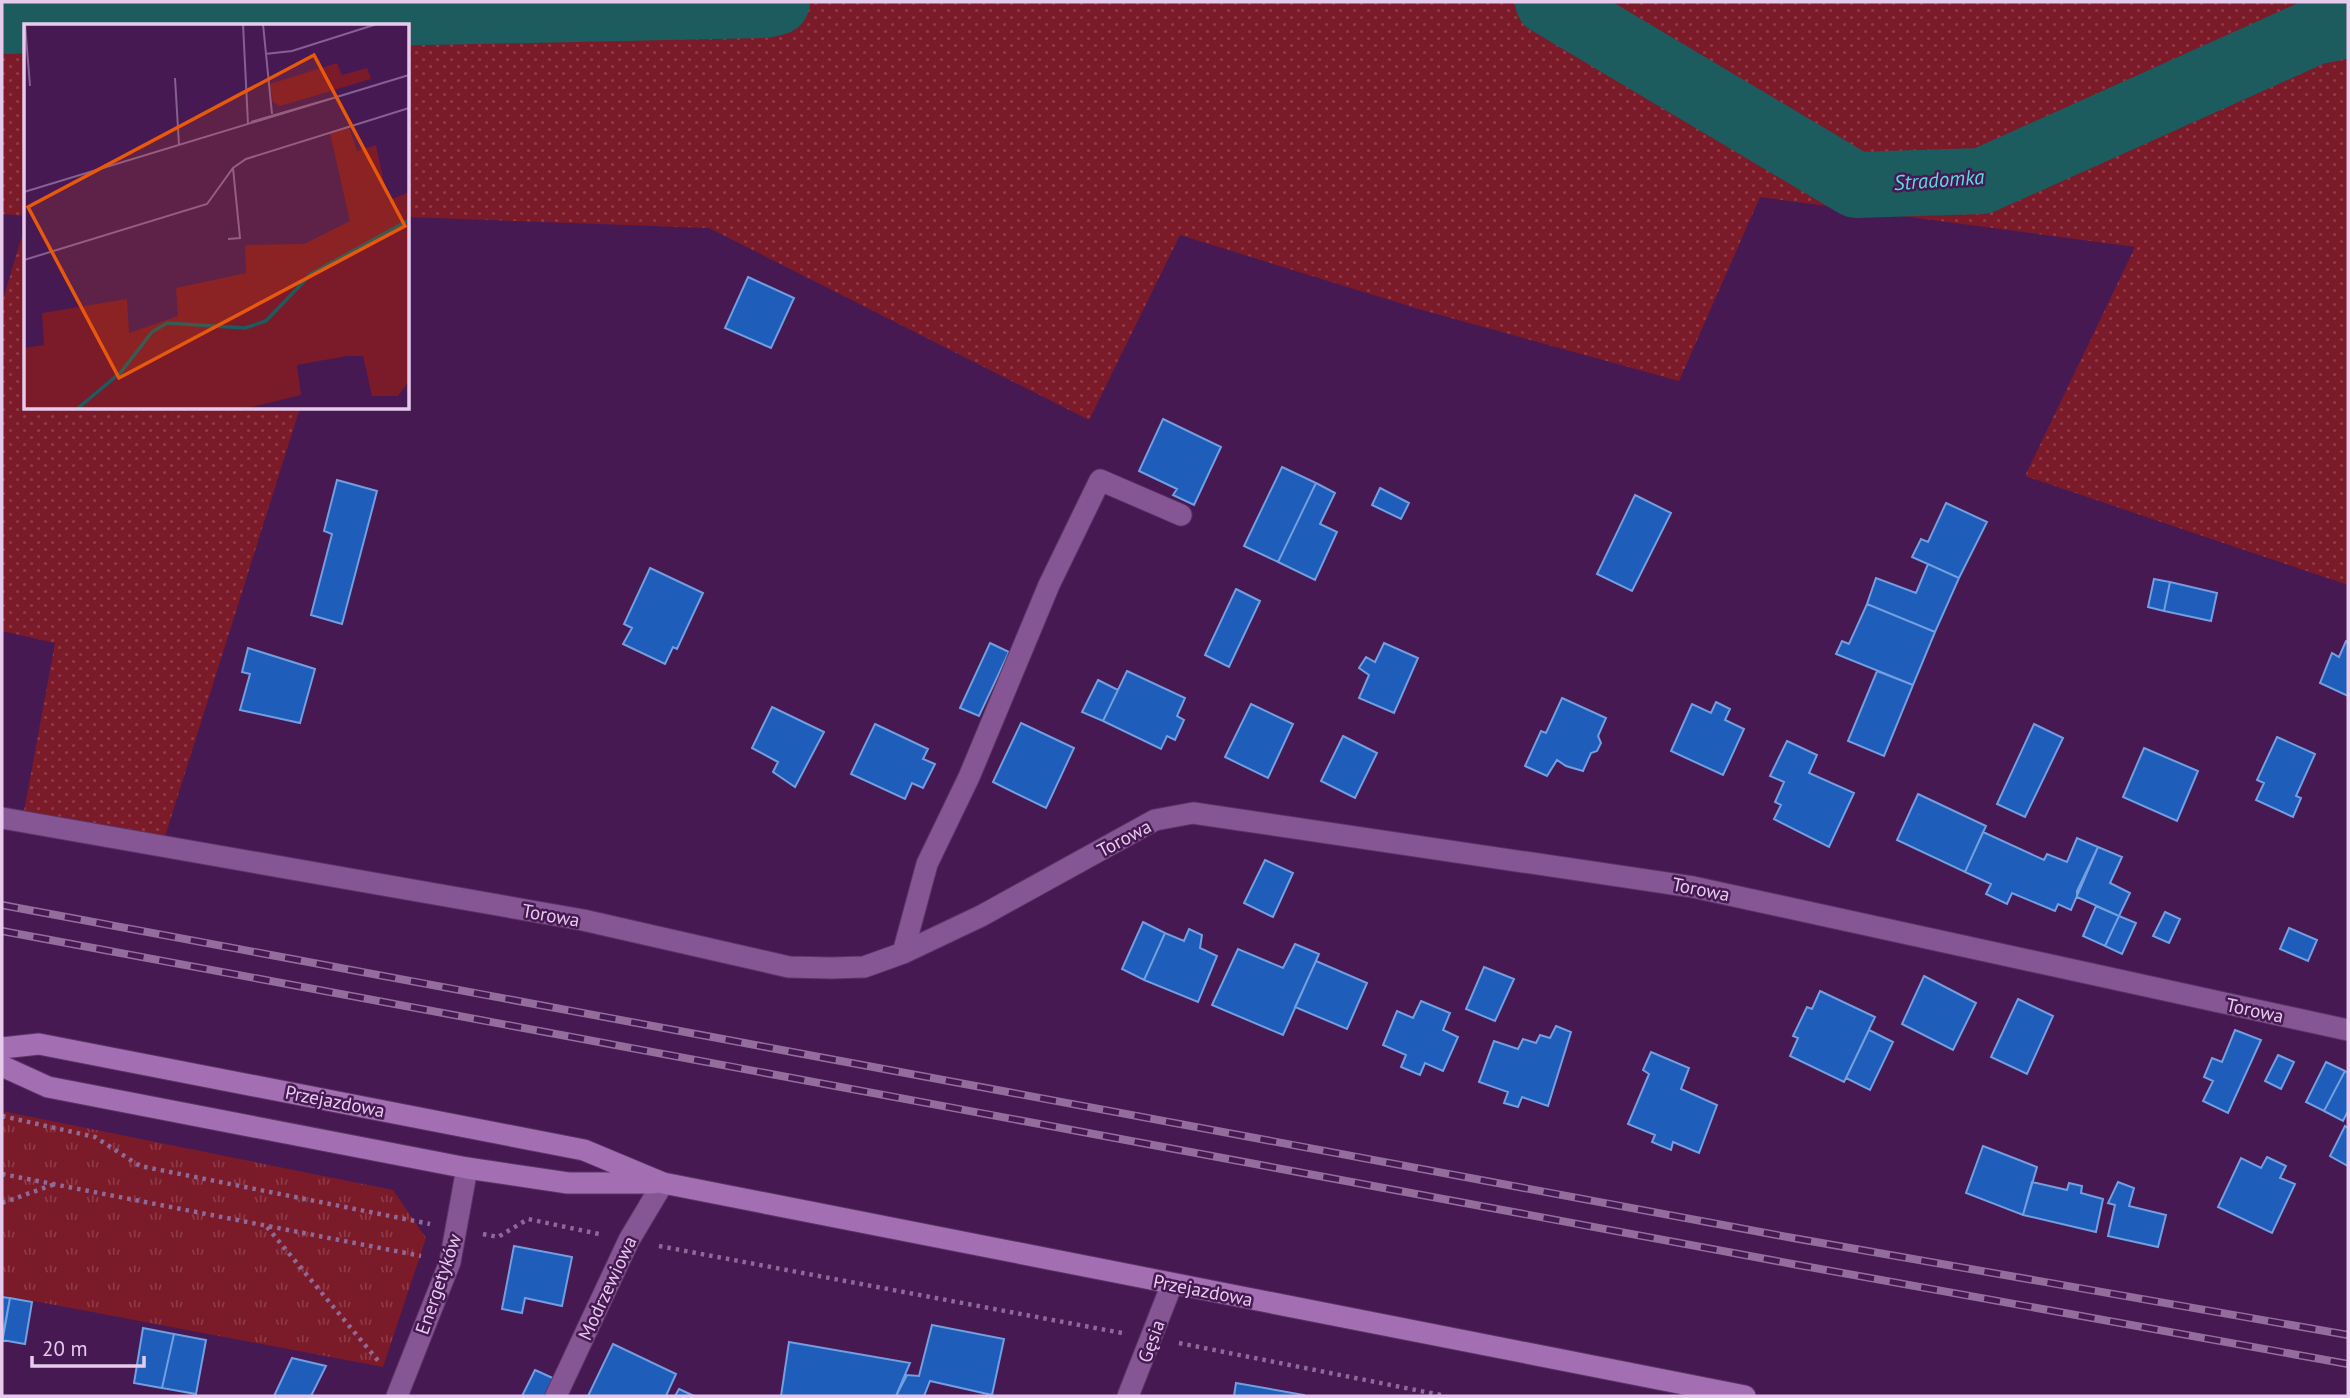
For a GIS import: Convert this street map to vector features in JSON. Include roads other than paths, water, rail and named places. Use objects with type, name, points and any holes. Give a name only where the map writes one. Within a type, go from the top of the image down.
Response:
[{"type":"main road","name":"Przejazdowa","points":[[2,1048],[39,1044],[584,1150],[663,1183]]},
{"type":"main road","name":"Przejazdowa","points":[[2,1066],[48,1087],[467,1168],[568,1183],[663,1183],[1745,1396]]},
{"type":"street","points":[[903,953],[927,864],[969,777],[1049,585],[1100,480],[1181,515]]},
{"type":"street","name":"Torowa","points":[[2,818],[583,920],[789,967],[864,967],[903,953],[981,916],[1155,820],[1193,813],[1693,887],[2348,1030]]},
{"type":"street","name":"Energetyków","points":[[399,1392],[450,1262],[467,1168]]},
{"type":"street","name":"Modrzewiowa","points":[[556,1396],[629,1240],[663,1183]]},
{"type":"street","name":"Gęsia","points":[[1128,1396],[1172,1284]]},
{"type":"waterway","name":"Stradomka","points":[[2,21],[765,5],[777,2]]},
{"type":"waterway","name":"Stradomka","points":[[1548,2],[1856,185],[1982,181],[2314,32],[2348,25]]},
{"type":"railway","points":[[2,905],[1793,1238],[2348,1335]]},
{"type":"railway","points":[[2,931],[1798,1265],[2348,1364]]}]
